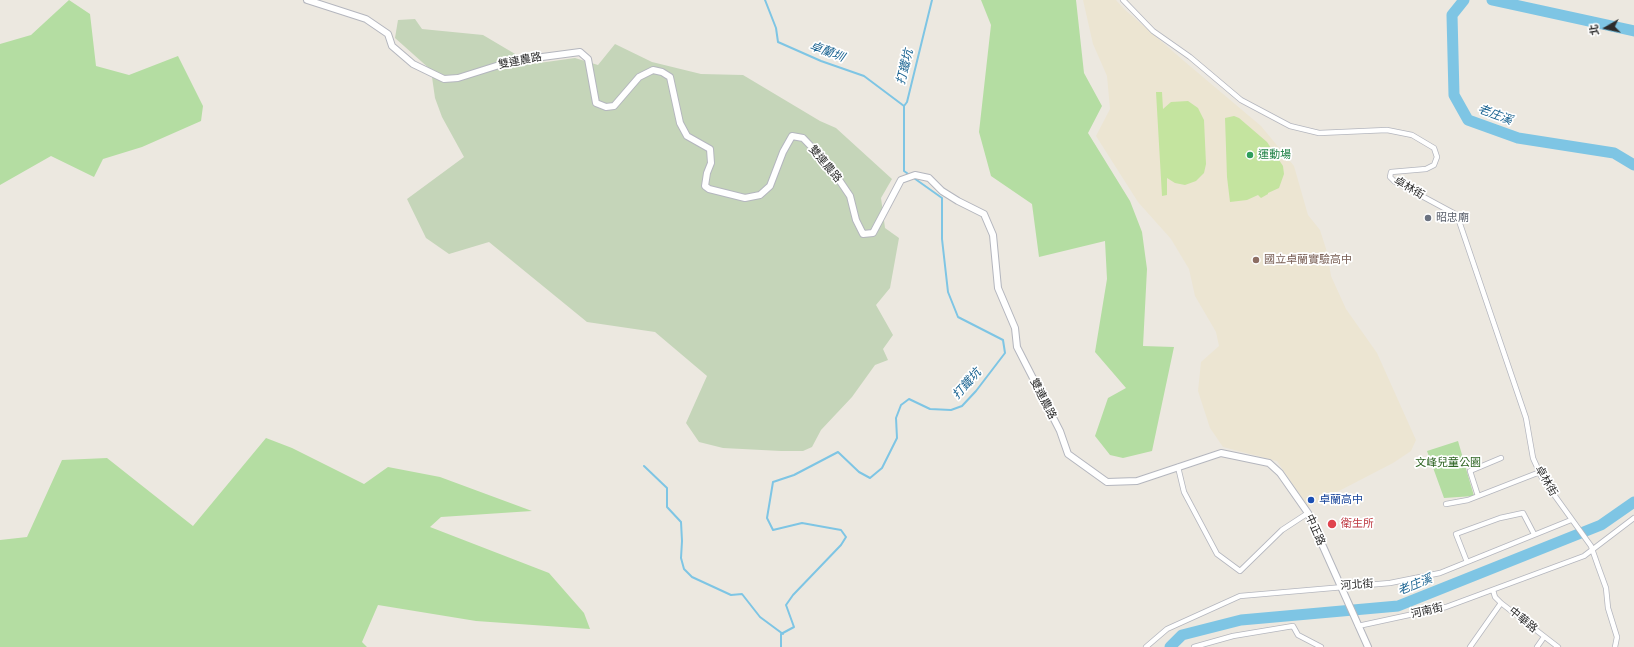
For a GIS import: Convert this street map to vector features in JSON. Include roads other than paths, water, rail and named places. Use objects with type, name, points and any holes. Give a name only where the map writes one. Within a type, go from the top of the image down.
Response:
[{"type":"street","name":"雙連農路","points":[[307,0],[366,20],[388,34],[392,46],[412,64],[444,79],[458,78],[512,61],[580,52],[588,59],[596,103],[606,107],[614,106],[639,77],[653,70],[662,72],[670,77],[680,123],[687,136],[710,149],[712,163],[707,173],[705,186],[709,189],[745,198],[760,195],[770,186],[783,152],[792,136],[802,138],[829,165],[850,196],[856,220],[863,234],[873,233],[900,180],[915,175],[929,178],[942,191],[984,214],[993,235],[998,288],[1014,328],[1017,347],[1060,431],[1068,454],[1107,482],[1137,481],[1178,467]]},
{"type":"street","name":"卓林街","points":[[1123,0],[1153,31],[1190,57],[1241,100],[1290,126],[1319,132],[1387,130],[1412,135],[1434,148],[1437,157],[1434,165],[1426,169],[1391,172],[1390,177],[1394,181],[1457,215],[1526,418],[1533,458],[1540,472],[1592,550],[1606,588],[1608,608],[1617,637],[1615,647]]},
{"type":"street","name":"中正路","points":[[1178,467],[1221,453],[1269,463],[1284,479],[1308,513],[1368,647]]},
{"type":"street","points":[[1478,496],[1470,471],[1501,458]]},
{"type":"street","points":[[1178,467],[1184,492],[1217,554],[1240,571],[1282,530],[1308,513]]},
{"type":"street","points":[[1446,504],[1468,500],[1540,472]]},
{"type":"street","points":[[1466,562],[1456,534],[1500,518],[1523,513],[1534,534]]},
{"type":"street","name":"河南街","points":[[1357,624],[1446,607],[1584,556],[1634,518]]},
{"type":"street","name":"河北街","points":[[1146,647],[1167,629],[1240,596],[1340,586],[1390,583],[1440,573],[1571,520]]},
{"type":"street","name":"中華路","points":[[1493,590],[1495,597],[1501,603],[1558,647]]},
{"type":"street","points":[[1470,647],[1501,603]]},
{"type":"street","points":[[1194,647],[1233,636],[1293,626],[1298,635],[1322,647]]},
{"type":"street","points":[[1537,647],[1544,637]]},
{"type":"waterway","name":"卓蘭圳","points":[[765,0],[776,28],[778,42],[821,61],[864,76],[904,106]]},
{"type":"waterway","name":"打鐵坑","points":[[781,647],[781,634],[794,627],[786,605],[793,595],[841,545],[846,537],[841,530],[802,523],[773,530],[767,518],[773,482],[794,475],[838,452],[859,472],[870,478],[882,468],[897,438],[896,418],[901,405],[909,399],[930,409],[951,410],[962,406],[976,391],[1005,353],[1003,340],[958,317],[948,292],[942,239],[942,198],[904,171],[904,106],[907,102],[932,0]]},
{"type":"waterway","name":"老庄溪","points":[[1464,0],[1452,15],[1454,95],[1468,120],[1518,138],[1614,153],[1634,165]]},
{"type":"waterway","name":"老庄溪","points":[[1492,0],[1634,31]]},
{"type":"waterway","points":[[644,466],[667,488],[667,507],[681,522],[681,558],[684,569],[692,577],[731,595],[742,594],[760,617],[783,634]]},
{"type":"waterway","name":"老庄溪","points":[[1170,647],[1182,635],[1241,620],[1398,606],[1601,525],[1634,502]]},
{"type":"place","name":"運動場","points":[[1250,155]]},
{"type":"place","name":"昭忠廟","points":[[1428,218]]},
{"type":"place","name":"國立卓蘭實驗高中","points":[[1256,260]]},
{"type":"place","name":"卓蘭高中","points":[[1311,500]]},
{"type":"place","name":"衛生所","points":[[1332,524]]},
{"type":"park label","name":"文峰兒童公園","points":[[1448,463]]}]
